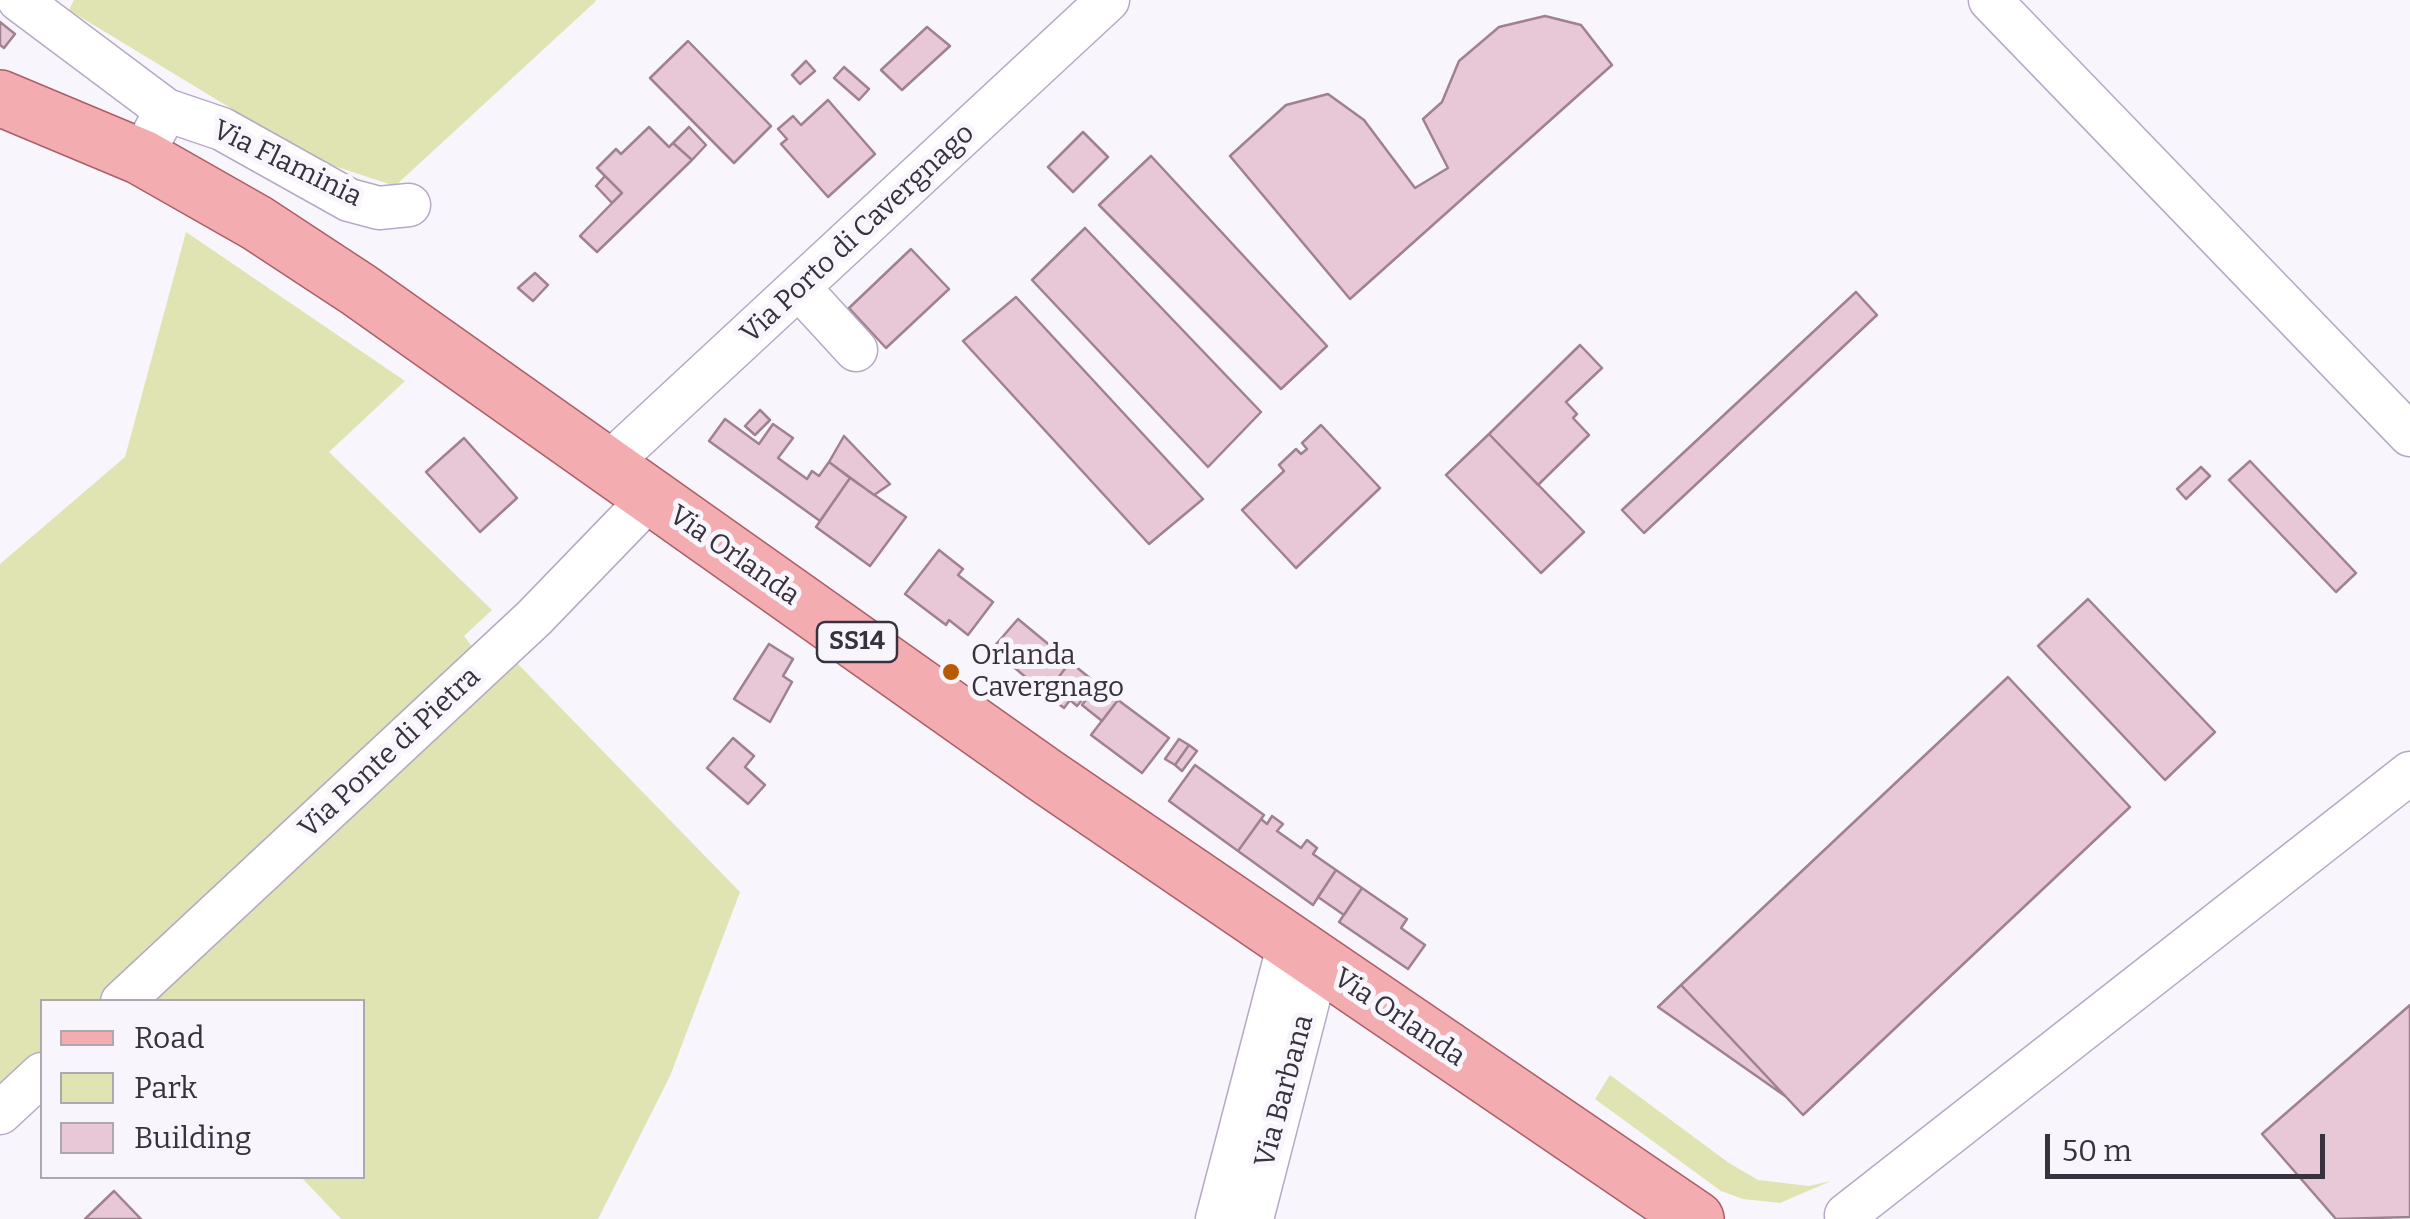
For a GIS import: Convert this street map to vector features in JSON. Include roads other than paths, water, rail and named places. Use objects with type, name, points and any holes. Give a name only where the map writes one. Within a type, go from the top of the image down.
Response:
[{"type":"main road","name":"Via Orlanda","points":[[0,98],[61,121],[153,134],[258,223],[1304,953],[1696,1219]]},
{"type":"street","name":"Via Porto di Cavergnago","points":[[606,466],[1108,0]]},
{"type":"street","points":[[1990,0],[2410,435]]},
{"type":"street","name":"Via Flaminia","points":[[29,8],[153,134],[222,130],[348,200],[380,208],[409,205]]},
{"type":"street","points":[[800,289],[856,350]]},
{"type":"street","name":"Via Ponte di Pietra","points":[[125,999],[534,618],[651,498]]},
{"type":"street","points":[[1842,1218],[2410,773]]},
{"type":"street","points":[[1218,1219],[1304,953]]},
{"type":"street","name":"Via Barbana","points":[[1252,1219],[1304,953]]},
{"type":"street","points":[[0,1113],[40,1076]]},
{"type":"place","name":"Orlanda Cavergnago","points":[[951,672]]}]
